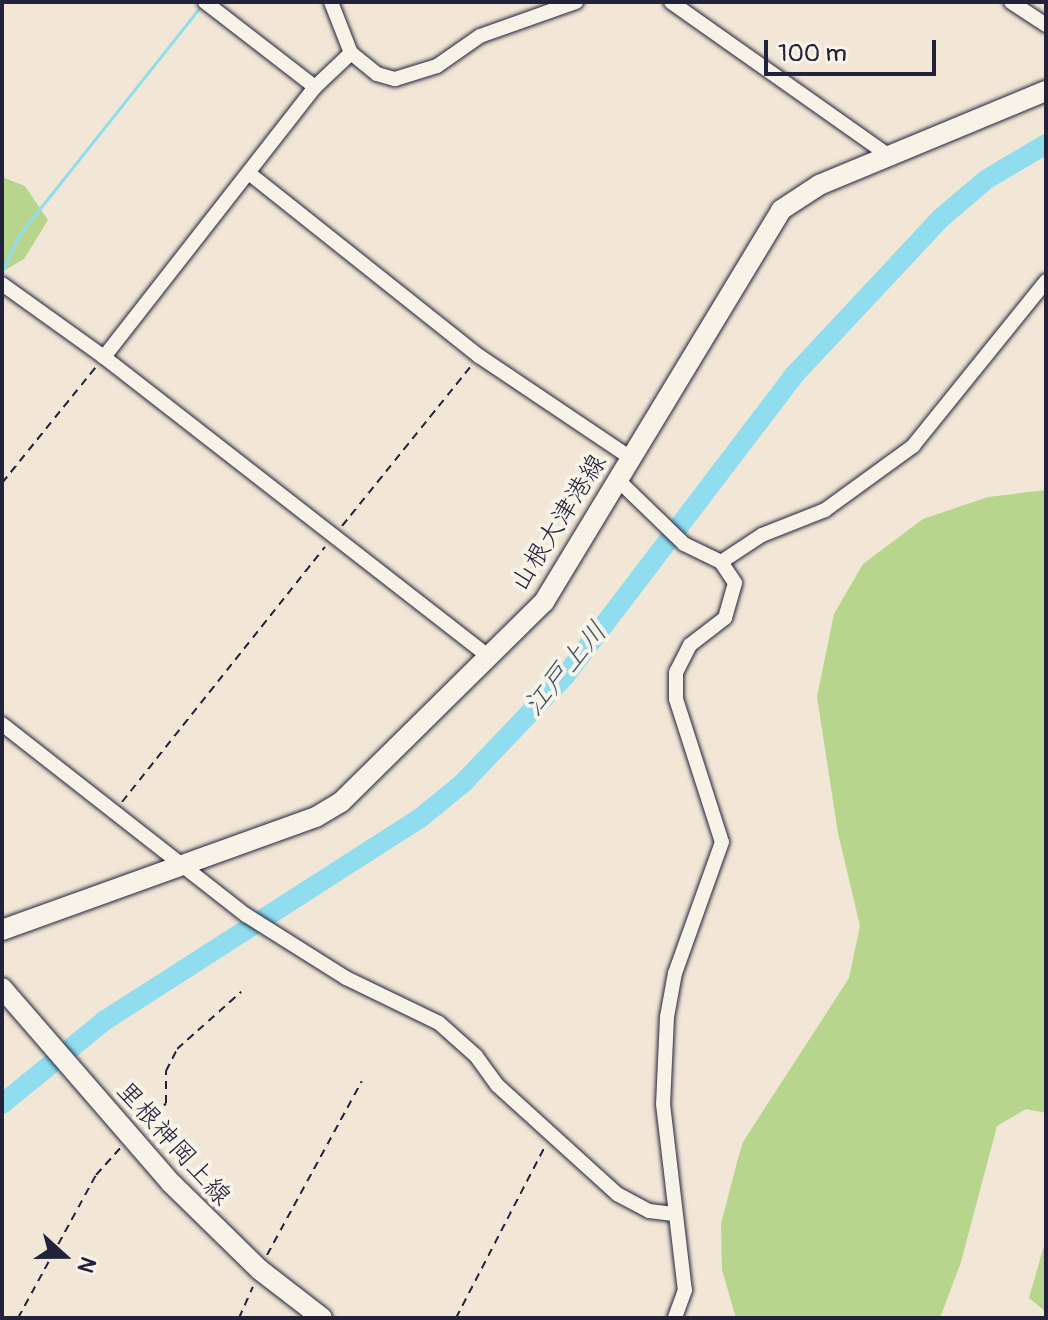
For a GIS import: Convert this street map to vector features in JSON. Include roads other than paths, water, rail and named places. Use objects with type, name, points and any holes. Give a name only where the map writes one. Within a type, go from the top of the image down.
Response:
[{"type":"main road","name":"山根大津港線","points":[[2,930],[316,817],[341,802],[544,602],[781,210],[819,185],[1046,91]]},
{"type":"main road","name":"里根神岡上線","points":[[2,988],[170,1182],[260,1270],[322,1318]]},
{"type":"street","points":[[205,2],[315,87]]},
{"type":"street","points":[[331,2],[351,53],[386,77],[414,76],[476,38],[576,2]]},
{"type":"street","points":[[671,2],[888,155]]},
{"type":"street","points":[[1011,2],[1046,25]]},
{"type":"street","points":[[104,357],[315,87],[351,53]]},
{"type":"street","points":[[250,174],[479,356],[631,458]]},
{"type":"street","points":[[721,562],[762,535],[825,510],[913,446],[1046,281]]},
{"type":"street","points":[[2,284],[104,357],[488,656]]},
{"type":"street","points":[[619,481],[684,544],[721,562],[735,583],[732,603],[725,618],[690,645],[676,672],[676,699],[722,842],[675,973],[667,1017],[663,1104],[674,1178],[672,1214],[683,1252],[685,1290],[675,1318]]},
{"type":"street","points":[[2,724],[246,915],[346,978],[439,1023],[617,1194],[649,1211],[672,1214]]},
{"type":"waterway","points":[[2,271],[18,236],[202,5]]},
{"type":"waterway","name":"江戸上川","points":[[2,1104],[104,1021],[419,819],[463,783],[565,676],[796,373],[941,218],[987,179],[1046,144]]}]
